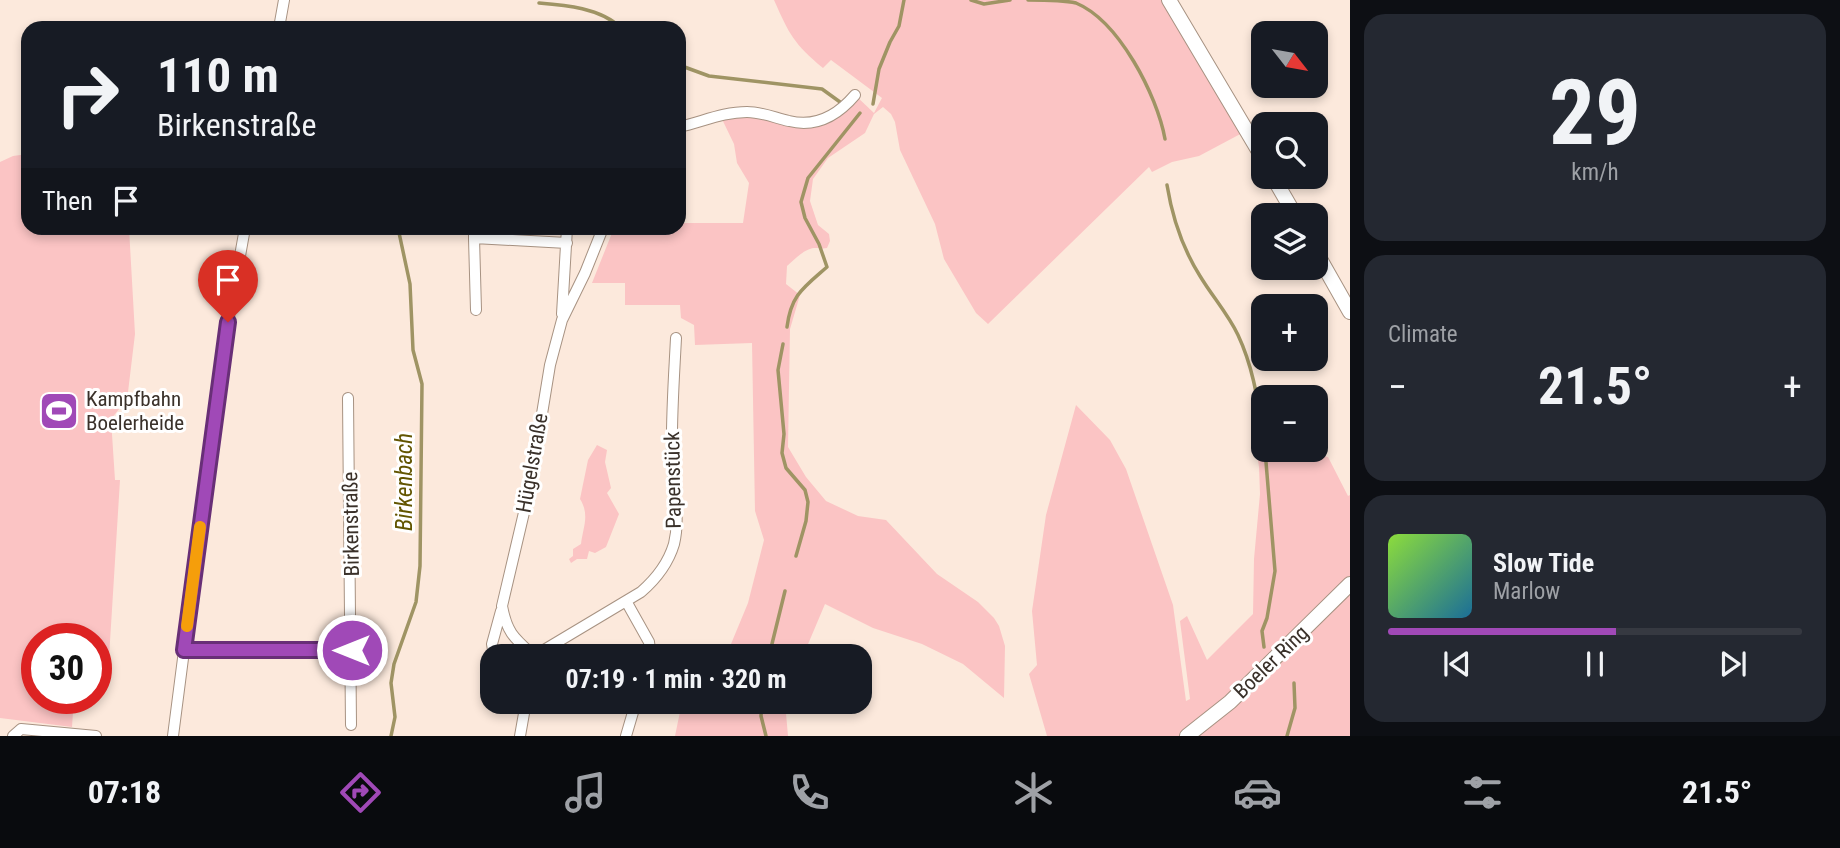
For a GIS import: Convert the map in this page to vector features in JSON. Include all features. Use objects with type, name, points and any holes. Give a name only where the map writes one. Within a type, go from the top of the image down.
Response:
[{"type":"main road","points":[[1169,0],[1251,138]]},
{"type":"main road","points":[[1328,273],[1350,312]]},
{"type":"main road","name":"Boeler Ring","points":[[1187,736],[1246,687],[1350,584]]},
{"type":"street","points":[[280,21],[284,0]]},
{"type":"street","points":[[686,126],[733,112],[751,112],[791,122],[808,123],[834,115],[855,95]]},
{"type":"street","points":[[173,736],[222,356],[244,235]]},
{"type":"street","points":[[474,235],[476,310]]},
{"type":"street","points":[[493,235],[567,243]]},
{"type":"street","name":"Hügelstraße","points":[[562,320],[567,235]]},
{"type":"street","name":"Hügelstraße","points":[[492,644],[530,487],[550,365],[562,320],[600,235]]},
{"type":"street","name":"Papenstück","points":[[554,644],[641,593],[656,579],[667,562],[677,522],[672,461],[676,338]]},
{"type":"street","name":"Birkenstraße","points":[[348,398],[351,725]]},
{"type":"street","points":[[626,601],[649,644]]},
{"type":"street","points":[[502,606],[506,625],[520,644]]},
{"type":"street","points":[[184,650],[352,650]]},
{"type":"street","points":[[520,736],[524,714]]},
{"type":"street","points":[[626,736],[632,714]]},
{"type":"street","points":[[12,736],[21,729],[96,736]]},
{"type":"shaded area","points":[[774,0],[1169,0],[1246,131],[1199,156],[1172,162],[1152,172],[1149,167],[988,324],[976,313],[944,259],[935,224],[900,150],[895,122],[883,107],[874,114],[865,133],[828,158],[813,179],[810,201],[818,225],[829,234],[830,241],[827,248],[807,250],[787,266],[786,284],[800,295],[790,329],[788,447],[806,477],[826,501],[858,516],[886,520],[937,574],[978,602],[994,618],[1005,646],[1004,698],[963,664],[922,644],[873,628],[825,604],[808,644],[731,644],[748,603],[764,540],[755,511],[752,343],[695,345],[694,325],[681,318],[680,305],[625,305],[625,283],[592,283],[611,235],[686,235],[686,223],[743,223],[749,183],[737,163],[734,144],[720,115],[733,112],[808,123],[855,95],[874,113],[882,98],[831,60],[823,68],[793,38]]},
{"type":"shaded area","name":"Kampfbahn Boelerheide","points":[[21,155],[21,235],[129,235],[135,334],[128,392],[124,403],[111,419],[115,480],[120,480],[111,623],[21,623],[21,714],[73,714],[72,727],[0,718],[0,162]]},
{"type":"shaded area","points":[[1076,405],[1110,440],[1126,469],[1173,605],[1186,701],[1190,699],[1180,621],[1187,616],[1207,660],[1253,614],[1254,559],[1260,494],[1258,462],[1328,462],[1328,457],[1348,496],[1350,495],[1350,736],[1047,736],[1029,674],[1037,665],[1032,611],[1046,515]]},
{"type":"shaded area","points":[[597,445],[607,450],[605,462],[611,488],[607,493],[619,514],[606,547],[595,553],[589,551],[587,559],[577,559],[571,563],[569,559],[573,556],[573,549],[581,544],[585,516],[580,499],[588,460]]},
{"type":"shaded area","points":[[680,714],[786,714],[788,736],[675,736]]},
{"type":"waterway","points":[[873,104],[879,69],[899,26],[904,0]]},
{"type":"waterway","points":[[971,0],[984,4],[1010,0]]},
{"type":"waterway","points":[[1028,0],[1076,3],[1092,12],[1107,26],[1121,42],[1145,81],[1165,139]]},
{"type":"waterway","name":"Birkenbach","points":[[539,3],[593,12],[613,21]]},
{"type":"waterway","name":"Birkenbach","points":[[686,68],[709,76],[822,89],[840,102]]},
{"type":"waterway","points":[[787,327],[795,299],[827,267],[819,244],[805,218],[801,202],[808,178],[860,113]]},
{"type":"waterway","points":[[1167,185],[1183,244],[1200,276],[1234,327],[1255,385]]},
{"type":"waterway","name":"Birkenbach","points":[[391,736],[395,717],[391,683],[394,664],[416,602],[420,566],[422,384],[413,350],[410,284],[400,235]]},
{"type":"waterway","points":[[783,344],[778,370],[784,434],[782,453],[786,468],[805,490],[808,502],[806,521],[796,556]]},
{"type":"waterway","points":[[1264,647],[1262,631],[1267,618],[1275,571],[1266,462]]},
{"type":"waterway","points":[[772,644],[785,591]]},
{"type":"waterway","points":[[1287,736],[1295,708],[1294,683]]},
{"type":"waterway","points":[[761,714],[766,736]]},
{"type":"slow traffic","points":[[187,626],[200,527]]},
{"type":"place","name":"Kampfbahn Boelerheide","points":[[59,411]]},
{"type":"route","points":[[228,322],[184,650],[352,650]]}]
